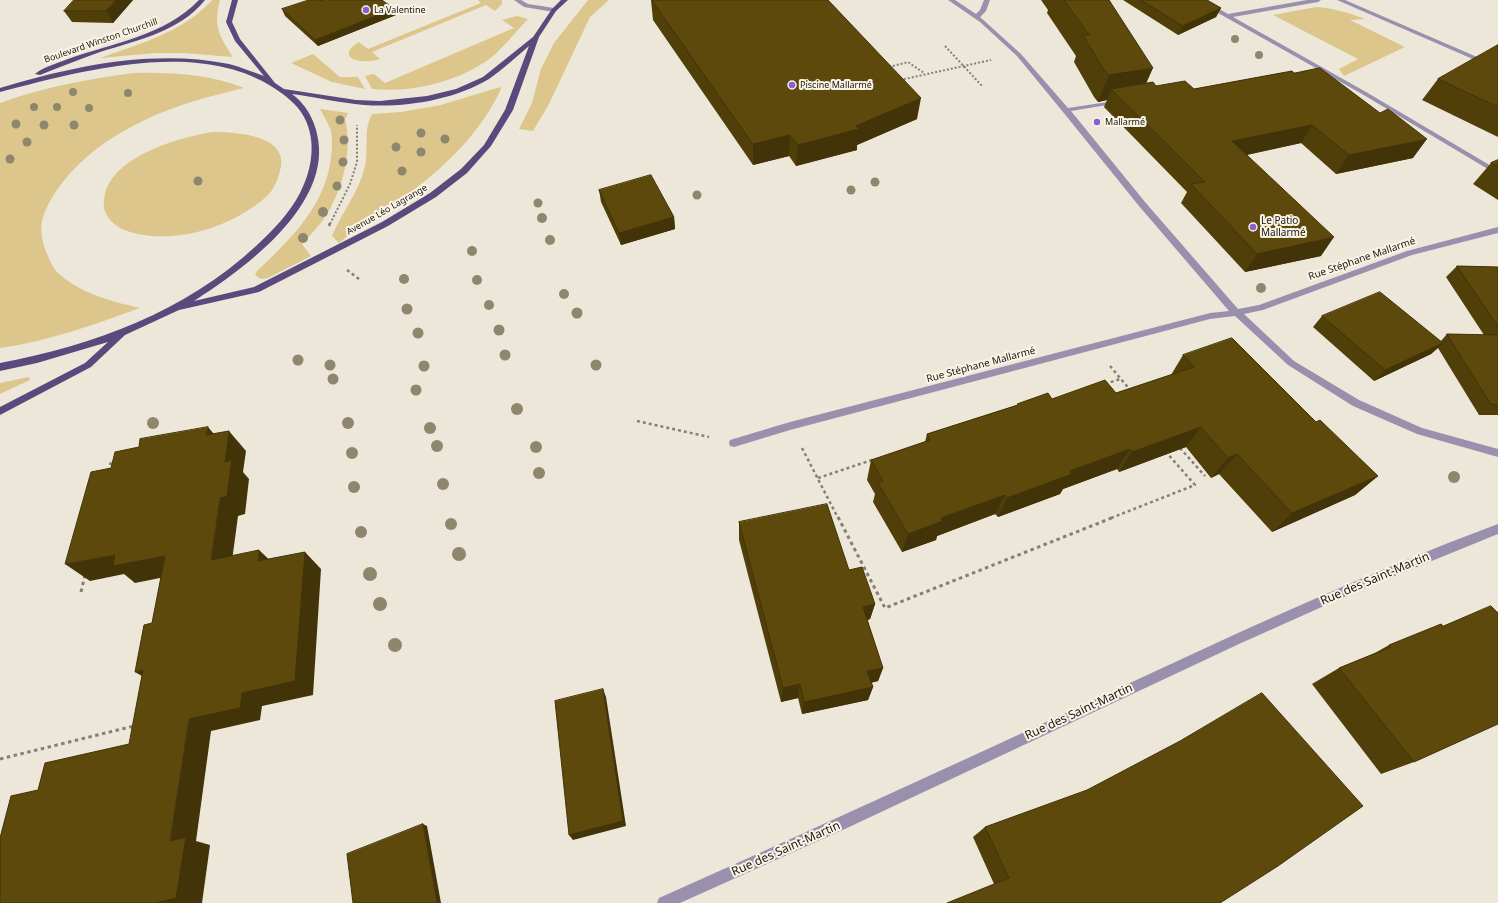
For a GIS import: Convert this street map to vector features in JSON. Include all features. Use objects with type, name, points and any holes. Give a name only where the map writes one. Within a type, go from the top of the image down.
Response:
[{"type":"main road","name":"Boulevard Winston Churchill","points":[[0,90],[60,64],[158,31],[184,17],[202,0]]},
{"type":"main road","points":[[235,0],[229,22],[237,40],[273,83]]},
{"type":"main road","name":"Avenue Léo Lagrange","points":[[172,309],[256,290],[357,239],[433,195],[464,171],[487,146],[502,125],[536,36],[554,10],[564,0]]},
{"type":"main road","name":"Avenue Léo Lagrange","points":[[285,91],[367,103],[396,103],[429,98],[470,86],[484,79],[536,36]]},
{"type":"main road","points":[[0,90],[28,81],[86,68],[114,64],[167,60],[208,64],[237,69],[273,83],[298,102],[308,116],[314,131],[315,154],[314,166],[308,185],[293,211],[281,227],[260,248],[235,269],[205,290],[172,309],[126,330],[59,354],[0,366]]},
{"type":"main road","points":[[0,411],[88,365],[126,330]]},
{"type":"street","points":[[517,0],[526,6],[554,10]]},
{"type":"street","points":[[951,0],[977,17],[1019,55],[1066,110],[1142,204],[1235,313],[1291,363],[1356,403],[1420,431],[1498,453]]},
{"type":"street","points":[[977,17],[984,11],[987,0]]},
{"type":"street","points":[[1198,0],[1322,69],[1498,172]]},
{"type":"street","points":[[1227,16],[1318,0]]},
{"type":"street","points":[[1340,0],[1498,68]]},
{"type":"street","points":[[1307,72],[1322,69]]},
{"type":"street","points":[[1066,110],[1128,100]]},
{"type":"street","name":"Rue Stéphane Mallarmé","points":[[734,443],[790,426],[1210,316],[1260,308],[1410,253],[1498,230]]},
{"type":"street","name":"Rue des Saint-Martin","points":[[664,903],[842,823],[1349,589],[1498,529]]},
{"type":"path","points":[[945,46],[964,64],[983,87]]},
{"type":"path","points":[[898,81],[964,64],[989,60]]},
{"type":"path","points":[[883,68],[908,62],[924,74]]},
{"type":"path","points":[[326,231],[350,184],[356,162],[358,143],[356,127],[358,120]]},
{"type":"path","points":[[1094,346],[1135,396]]},
{"type":"path","points":[[1098,387],[1120,379]]},
{"type":"path","points":[[1106,384],[1111,390]]},
{"type":"path","points":[[637,421],[716,438]]},
{"type":"path","points":[[1180,448],[1205,476]]},
{"type":"path","points":[[804,451],[885,608],[1195,485],[1164,449]]},
{"type":"path","points":[[818,478],[878,458]]},
{"type":"path","points":[[108,476],[111,461]]},
{"type":"path","points":[[81,592],[86,572]]},
{"type":"path","points":[[0,759],[141,724]]},
{"type":"shaded area","points":[[212,0],[220,0],[217,23],[224,43],[233,57],[184,53],[156,53],[100,58],[145,42],[175,29],[201,11]]},
{"type":"shaded area","points":[[478,0],[502,0],[502,4],[495,11],[486,5],[372,52],[380,59],[358,61],[349,55],[349,52],[354,45],[359,42],[368,49],[481,3]]},
{"type":"shaded area","points":[[588,0],[609,0],[590,17],[549,104],[533,131],[519,129],[532,103],[541,69],[554,43]]},
{"type":"shaded area","points":[[1316,7],[1329,8],[1365,19],[1350,20],[1405,47],[1344,76],[1339,69],[1358,59],[1273,15]]},
{"type":"shaded area","points":[[517,16],[528,19],[497,53],[479,66],[450,79],[419,87],[387,90],[372,89],[365,76],[374,74],[385,83],[514,28],[502,20]]},
{"type":"shaded area","points":[[313,54],[340,77],[358,77],[365,89],[332,82],[291,63]]},
{"type":"shaded area","points":[[134,73],[190,75],[231,83],[244,88],[193,101],[161,113],[114,137],[92,152],[70,173],[46,209],[42,221],[42,239],[50,260],[57,272],[75,286],[85,291],[106,299],[140,308],[53,337],[0,348],[0,103],[33,92],[66,84]]},
{"type":"shaded area","points":[[500,87],[501,89],[493,105],[484,119],[462,146],[438,170],[408,194],[379,211],[339,243],[332,236],[359,185],[365,166],[367,133],[369,120],[372,114],[401,112],[441,105]]},
{"type":"shaded area","points":[[320,109],[348,113],[345,119],[348,144],[347,156],[342,181],[326,216],[302,244],[311,256],[268,278],[261,279],[255,275],[257,271],[294,234],[314,206],[322,191],[331,158],[332,135]]},
{"type":"shaded area","points":[[213,132],[235,133],[259,138],[270,143],[277,150],[281,159],[280,171],[273,188],[266,197],[254,207],[227,222],[212,228],[181,235],[151,236],[139,234],[122,229],[112,222],[105,212],[104,197],[111,181],[121,169],[134,159],[167,144],[183,138]]},
{"type":"shaded area","points":[[29,377],[30,380],[0,394],[0,383]]},
{"type":"building","points":[[74,0],[116,0],[106,11],[64,11]]},
{"type":"building","points":[[309,0],[382,0],[394,9],[315,40],[282,9]]},
{"type":"building","name":"Piscine Mallarmé","points":[[652,0],[828,0],[921,98],[856,126],[859,129],[798,145],[790,135],[753,144]]},
{"type":"building","points":[[1064,0],[1109,0],[1153,68],[1109,75],[1104,70],[1083,35],[1089,35]]},
{"type":"building","points":[[1141,0],[1207,0],[1221,8],[1183,26]]},
{"type":"building","points":[[1498,45],[1498,107],[1438,79]]},
{"type":"building","points":[[1320,68],[1380,113],[1388,109],[1427,139],[1349,155],[1312,125],[1232,141],[1334,237],[1257,254],[1191,184],[1205,182],[1111,89],[1153,82],[1156,86],[1185,81],[1194,89],[1292,71],[1294,73]]},
{"type":"building","points":[[1498,160],[1498,167],[1491,163]]},
{"type":"building","points":[[651,175],[674,217],[619,233],[599,190]]},
{"type":"building","points":[[1457,266],[1498,267],[1498,326]]},
{"type":"building","points":[[1380,292],[1443,343],[1385,370],[1322,316]]},
{"type":"building","points":[[1447,334],[1498,335],[1498,405],[1491,404]]},
{"type":"building","points":[[1232,338],[1316,422],[1320,420],[1378,476],[1292,513],[1237,454],[1228,458],[1201,427],[1132,452],[1130,449],[1070,471],[1072,474],[1007,498],[1005,495],[941,518],[943,521],[908,534],[878,483],[883,481],[871,460],[930,440],[927,434],[1018,405],[1017,404],[1048,393],[1052,399],[1105,380],[1116,393],[1194,367],[1183,355]]},
{"type":"building","points":[[208,427],[206,435],[229,431],[225,462],[232,460],[227,496],[220,498],[211,560],[259,550],[258,561],[305,552],[295,681],[242,693],[240,708],[189,719],[170,841],[186,837],[176,898],[156,903],[0,903],[0,838],[11,796],[38,790],[45,763],[129,744],[143,670],[135,672],[144,625],[152,623],[165,556],[113,566],[115,555],[65,564],[91,472],[111,468],[115,452],[139,447],[140,439]]},
{"type":"building","points":[[827,504],[849,570],[862,567],[875,604],[863,607],[883,668],[867,671],[873,687],[804,702],[800,684],[783,688],[739,522]]},
{"type":"building","points":[[1491,606],[1498,613],[1498,724],[1414,762],[1339,668],[1391,647],[1389,645],[1441,624],[1443,626]]},
{"type":"building","points":[[603,689],[623,821],[569,835],[555,701]]},
{"type":"building","points":[[1262,693],[1363,806],[1278,866],[1220,903],[947,903],[1009,878],[985,827],[1087,790],[1180,741]]},
{"type":"building","points":[[423,824],[437,903],[353,903],[347,854]]},
{"type":"place","name":"La Valentine","points":[[366,10]]},
{"type":"place","name":"Piscine Mallarmé","points":[[792,85]]},
{"type":"place","name":"Mallarmé","points":[[1097,122]]},
{"type":"place","name":"Le Patio Mallarmé","points":[[1253,227]]}]
